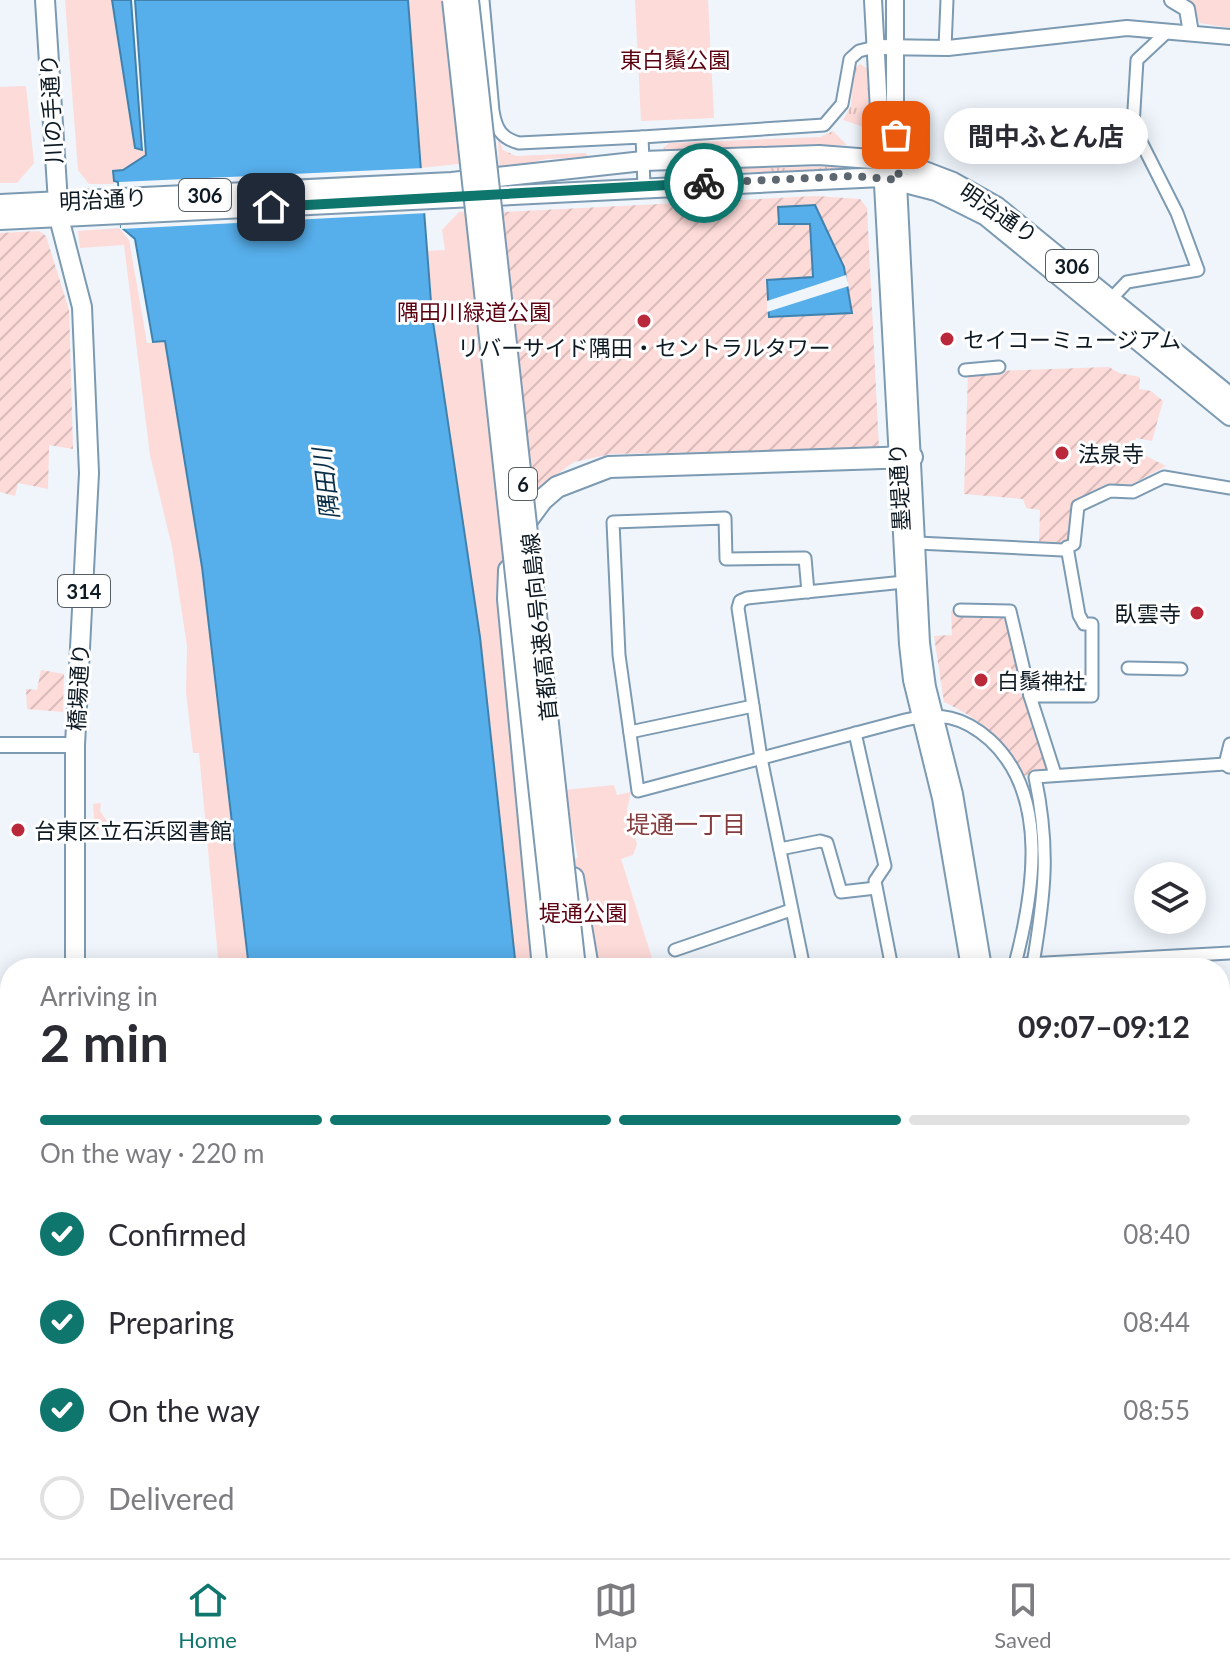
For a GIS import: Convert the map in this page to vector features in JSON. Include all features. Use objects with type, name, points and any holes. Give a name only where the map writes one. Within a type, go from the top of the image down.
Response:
[{"type":"highway","name":"首都高速6号向島線","points":[[453,0],[558,958]]},
{"type":"highway","name":"首都高速6号向島線","points":[[468,0],[574,958]]},
{"type":"highway","points":[[542,958],[508,599],[513,549],[530,513],[557,487],[590,471],[609,467],[904,457]]},
{"type":"highway","points":[[559,812],[586,958]]},
{"type":"main road","name":"川の手通り","points":[[45,0],[58,210]]},
{"type":"main road","name":"墨堤通り","points":[[873,0],[875,47],[890,169],[904,457],[904,582],[912,680],[928,716],[954,794],[981,958]]},
{"type":"main road","name":"墨堤通り","points":[[890,169],[895,0]]},
{"type":"main road","name":"明治通り","points":[[452,190],[643,161],[819,155],[953,182],[996,206],[1230,397]]},
{"type":"main road","name":"明治通り","points":[[0,220],[58,210],[120,206],[452,190],[644,186],[890,169],[958,201],[1005,230],[1230,416]]},
{"type":"main road","name":"明治通り","points":[[0,204],[58,210]]},
{"type":"main road","name":"橋場通り","points":[[58,210],[82,307],[89,473],[75,745],[75,958]]},
{"type":"main road","name":"墨堤通り","points":[[904,457],[917,543],[928,716],[968,958]]},
{"type":"street","points":[[483,0],[496,127],[505,139],[519,143],[824,125],[842,104],[850,59],[859,51],[875,47],[945,48],[1101,30],[1168,31],[1230,37]]},
{"type":"street","points":[[945,48],[947,0]]},
{"type":"street","points":[[1172,0],[1187,9],[1191,33]]},
{"type":"street","points":[[1111,299],[1127,282],[1198,270],[1177,213],[1133,126],[1137,60],[1168,31]]},
{"type":"street","points":[[642,137],[644,186]]},
{"type":"street","points":[[965,370],[999,367]]},
{"type":"street","points":[[917,543],[1067,547],[1074,544],[1078,506],[1110,491],[1133,492],[1164,477],[1230,488]]},
{"type":"street","points":[[808,592],[805,558],[726,559],[725,518],[613,522],[617,627],[638,791],[928,716],[963,720],[982,733],[1019,779],[1029,820],[1032,859],[1030,889],[1016,958]]},
{"type":"street","points":[[1030,696],[1092,696],[1092,624],[1084,624],[1079,615],[1067,547]]},
{"type":"street","points":[[802,958],[761,758],[743,653],[740,601],[904,582]]},
{"type":"street","points":[[960,610],[1010,611],[1030,696],[1055,774]]},
{"type":"street","points":[[1128,668],[1181,669]]},
{"type":"street","points":[[630,732],[753,706]]},
{"type":"street","points":[[855,733],[885,866],[875,881],[890,958]]},
{"type":"street","points":[[1034,958],[1046,886],[1044,821],[1035,777],[1228,766],[1230,744]]},
{"type":"street","points":[[0,745],[75,745]]},
{"type":"street","points":[[780,849],[820,841],[827,843],[841,892],[876,888]]},
{"type":"street","points":[[675,950],[791,910]]},
{"type":"street","points":[[1191,958],[1230,953]]},
{"type":"street","points":[[907,1558],[916,1558]]},
{"type":"green space","points":[[65,0],[112,0],[135,148],[146,151],[146,155],[123,170],[114,171],[114,184],[89,184],[78,170]]},
{"type":"green space","points":[[408,0],[460,0],[476,162],[420,168]]},
{"type":"green space","name":"東白鬚公園","points":[[635,0],[708,0],[714,118],[641,121]]},
{"type":"green space","points":[[1186,0],[1230,0],[1230,28],[1200,23]]},
{"type":"green space","points":[[860,64],[868,69],[870,129],[843,120],[851,106],[854,69]]},
{"type":"green space","points":[[26,86],[34,163],[17,183],[0,183],[0,87]]},
{"type":"green space","points":[[833,131],[847,145],[667,151],[663,148],[669,143],[820,137]]},
{"type":"green space","points":[[498,137],[503,150],[516,156],[586,153],[588,157],[546,159],[499,171]]},
{"type":"green space","points":[[848,166],[848,169],[768,173],[708,169]]},
{"type":"green space","points":[[816,196],[860,199],[867,208],[879,449],[611,454],[574,462],[533,492],[504,212]]},
{"type":"green space","name":"隅田川緑道公園","points":[[504,208],[533,492],[518,495],[542,862],[578,858],[564,790],[614,785],[617,795],[631,792],[627,810],[637,844],[633,855],[621,859],[652,958],[515,958],[480,637],[442,395],[427,251],[445,250],[442,230],[459,212]]},
{"type":"green space","points":[[119,228],[129,240],[147,343],[165,341],[202,567],[248,958],[218,958],[199,753],[193,753],[186,692],[187,646],[172,547],[150,455],[124,245],[80,248],[78,231]]},
{"type":"green space","points":[[39,231],[46,236],[69,310],[73,449],[49,445],[48,489],[18,483],[15,496],[0,492],[0,233]]},
{"type":"green space","points":[[1109,367],[1119,373],[1140,377],[1139,389],[1151,391],[1163,401],[1152,441],[1136,438],[1134,450],[1166,466],[1132,484],[1106,485],[1072,503],[1068,538],[1060,546],[1039,544],[1040,510],[1026,508],[1023,499],[964,494],[968,372]]},
{"type":"green space","name":"白鬚神社","points":[[951,611],[1007,617],[1049,771],[1023,776],[990,732],[970,716],[944,702],[934,636],[952,635]]},
{"type":"green space","points":[[41,670],[64,674],[63,712],[27,709],[26,689],[37,690]]},
{"type":"green space","points":[[101,803],[100,811],[111,827],[95,830],[93,804]]},
{"type":"water","points":[[112,0],[131,0],[142,150],[135,148]]},
{"type":"water","name":"隅田川","points":[[135,0],[408,0],[432,315],[480,637],[515,958],[248,958],[202,567],[165,341],[153,342],[135,239],[121,227],[118,182],[114,181],[113,171],[123,170],[146,155]]},
{"type":"water","points":[[815,205],[844,267],[852,313],[769,317],[767,280],[813,277],[810,224],[779,224],[778,207]]},
{"type":"pier","points":[[424,168],[428,213],[121,229],[119,182]]},
{"type":"pier","points":[[846,275],[849,286],[767,312],[767,301]]},
{"type":"way so far","points":[[704,183],[855,176],[899,180],[896,135]]},
{"type":"place","name":"間中ふとん店","points":[[896,135]]},
{"type":"place","name":"リバーサイド隅田・セントラルタワー","points":[[644,321]]},
{"type":"place","name":"セイコーミュージアム","points":[[947,339]]},
{"type":"place","name":"法泉寺","points":[[1062,453]]},
{"type":"place","name":"臥雲寺","points":[[1197,613]]},
{"type":"place","name":"白鬚神社","points":[[981,680]]},
{"type":"place","name":"台東区立石浜図書館","points":[[18,830]]},
{"type":"district","name":"堤通一丁目","points":[[686,823]]},
{"type":"route","points":[[271,207],[704,183]]},
{"type":"park label","name":"堤通公園","points":[[583,912]]}]
